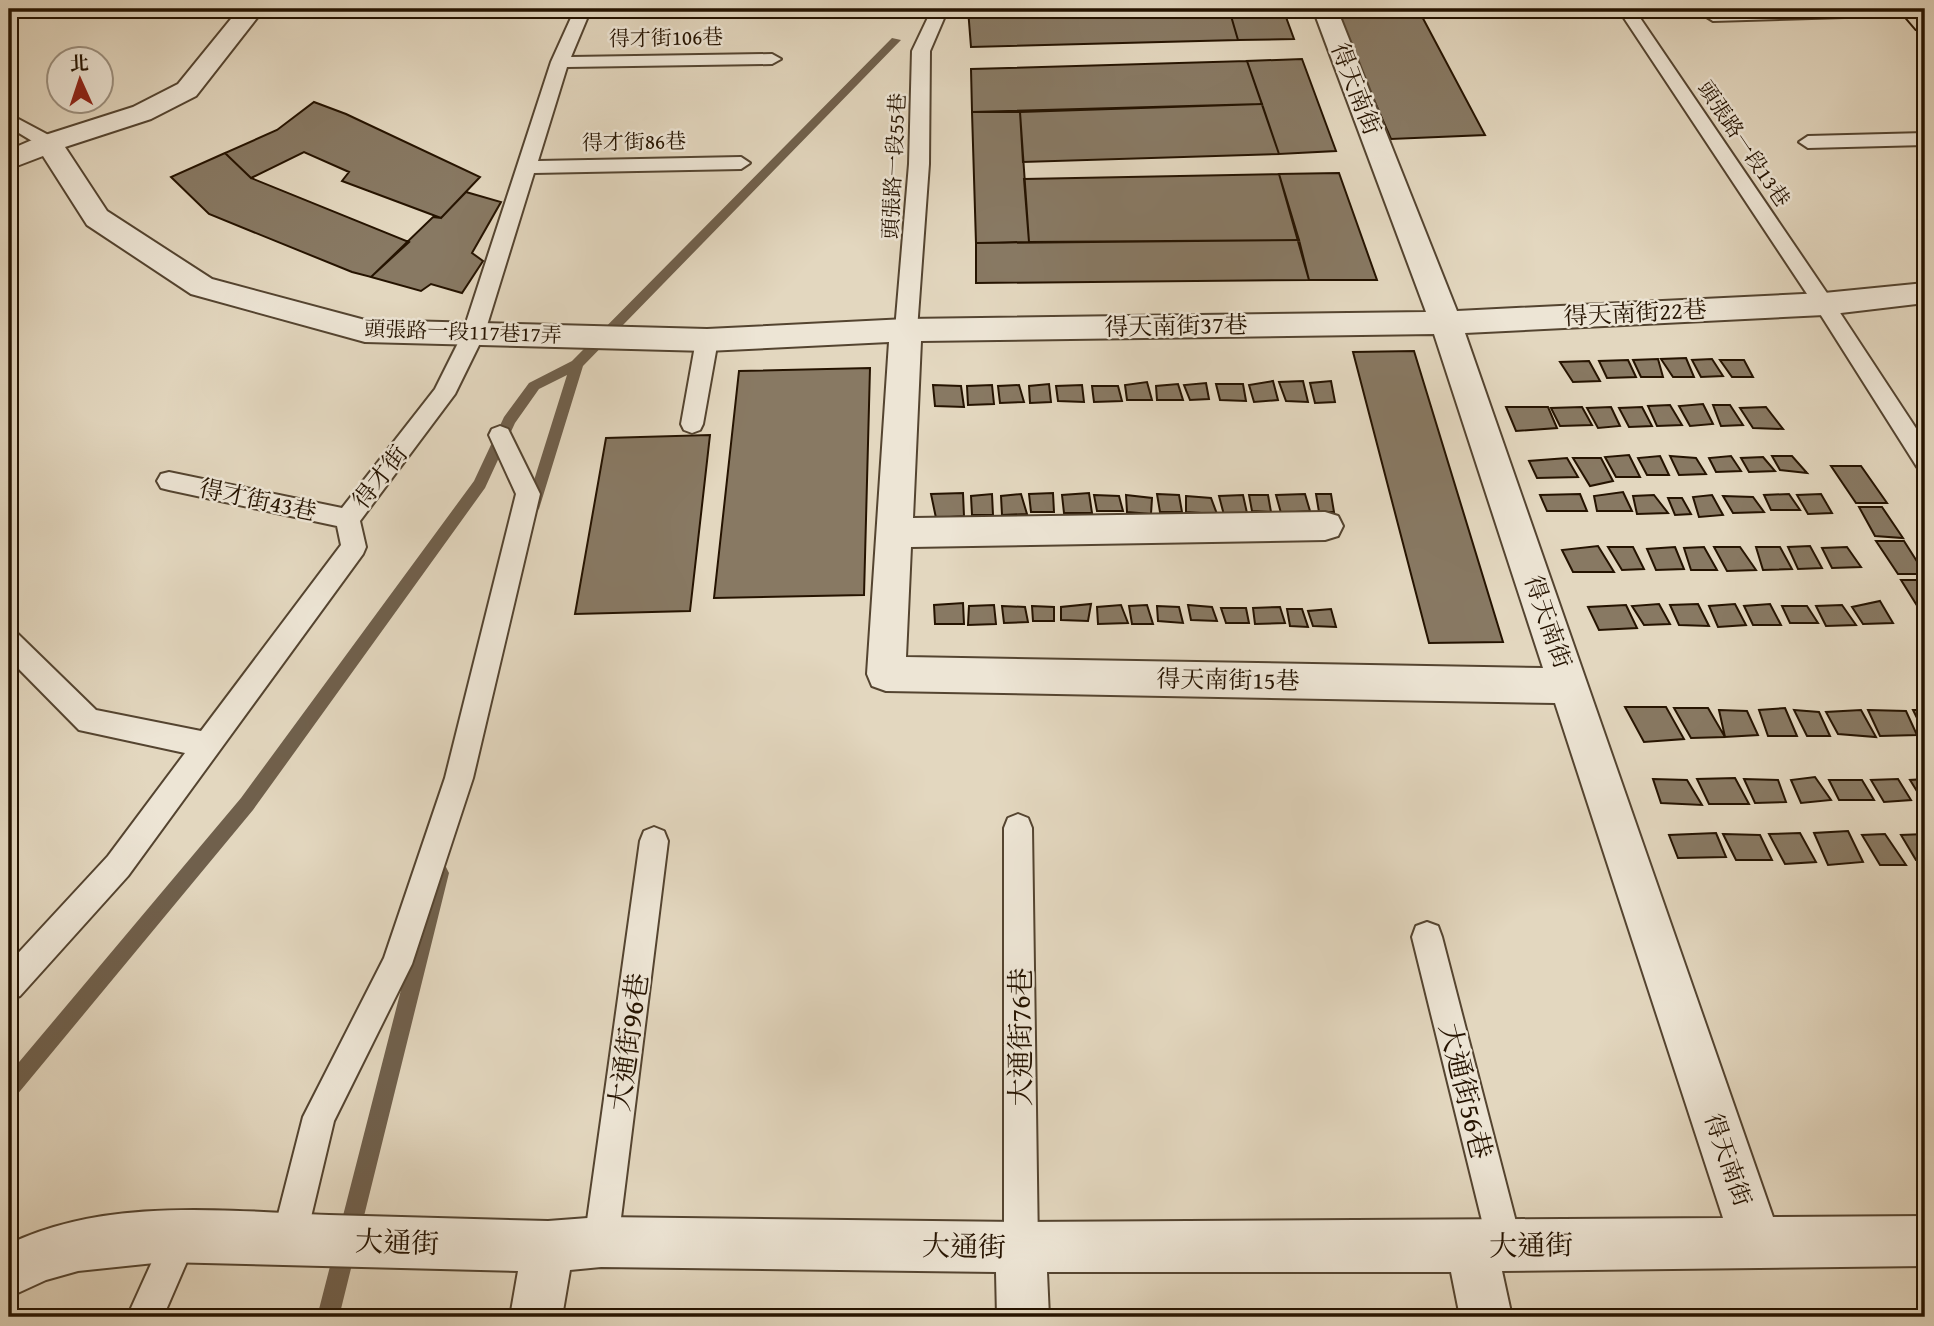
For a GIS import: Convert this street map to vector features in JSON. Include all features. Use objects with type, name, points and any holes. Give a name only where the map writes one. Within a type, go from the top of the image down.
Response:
[{"type":"street","points":[[9,160],[50,143],[142,113],[187,90],[252,9]]},
{"type":"street","name":"得天南街","points":[[1325,9],[1446,323],[1756,1241]]},
{"type":"street","name":"頭張路一段117巷17弄","points":[[50,143],[97,218],[202,287],[365,331],[707,340],[775,335]]},
{"type":"street","name":"得天南街22巷","points":[[1446,323],[1824,304],[1925,293]]},
{"type":"street","name":"得天南街37巷","points":[[775,335],[906,330],[1446,323]]},
{"type":"street","points":[[906,330],[894,533],[1325,526]]},
{"type":"street","name":"得天南街15巷","points":[[894,533],[886,674],[1569,686]]},
{"type":"street","name":"大通街","points":[[9,1270],[25,1260],[90,1243],[181,1236],[548,1246],[601,1242],[1021,1247],[1925,1241]]},
{"type":"street","points":[[536,1317],[548,1246]]},
{"type":"street","points":[[1486,1317],[1488,1246]]},
{"type":"street","points":[[1021,1247],[1023,1317]]},
{"type":"lane","name":"得才街","points":[[9,985],[118,866],[354,547],[346,519],[444,394],[473,335],[529,167],[560,62],[583,9]]},
{"type":"lane","name":"頭張路一段55巷","points":[[906,330],[919,164],[921,51],[940,9]]},
{"type":"lane","name":"頭張路一段13巷","points":[[1626,9],[1824,304]]},
{"type":"lane","points":[[1713,16],[1916,14]]},
{"type":"lane","name":"得才街106巷","points":[[560,62],[772,59]]},
{"type":"lane","points":[[9,119],[50,143]]},
{"type":"lane","points":[[1808,142],[1925,139]]},
{"type":"lane","name":"得才街86巷","points":[[529,167],[741,163]]},
{"type":"lane","points":[[1824,304],[1925,461]]},
{"type":"lane","points":[[692,424],[707,340]]},
{"type":"lane","points":[[289,1238],[319,1117],[397,964],[459,778],[528,494],[500,435]]},
{"type":"lane","name":"得才街43巷","points":[[169,481],[346,519]]},
{"type":"lane","points":[[9,642],[89,721],[207,745]]},
{"type":"lane","name":"大通街76巷","points":[[1018,828],[1021,1247]]},
{"type":"lane","name":"大通街96巷","points":[[601,1242],[654,841]]},
{"type":"lane","name":"大通街56巷","points":[[1427,937],[1488,1246]]},
{"type":"lane","points":[[145,1317],[181,1236]]},
{"type":"building","points":[[968,9],[1229,9],[1238,40],[971,47]]},
{"type":"building","points":[[1229,9],[1283,9],[1294,39],[1238,40]]},
{"type":"building","points":[[1334,9],[1418,9],[1485,135],[1391,139]]},
{"type":"building","points":[[1302,59],[1336,151],[1279,154],[1247,61]]},
{"type":"building","points":[[1247,61],[1262,104],[972,112],[971,69]]},
{"type":"building","points":[[314,102],[346,114],[480,177],[441,218],[342,181],[349,172],[304,152],[251,178],[225,153],[277,130]]},
{"type":"building","points":[[1262,104],[1279,154],[1023,162],[1020,112]]},
{"type":"building","points":[[972,112],[1020,112],[1029,242],[976,243]]},
{"type":"building","points":[[225,153],[251,178],[409,242],[371,277],[352,272],[209,214],[171,177]]},
{"type":"building","points":[[1339,173],[1377,280],[1309,280],[1279,174]]},
{"type":"building","points":[[1279,174],[1299,240],[1029,242],[1024,179]]},
{"type":"building","points":[[466,192],[501,202],[472,253],[483,261],[462,293],[431,284],[421,291],[371,277],[433,217],[441,218]]},
{"type":"building","points":[[1299,240],[1309,280],[976,283],[976,243]]},
{"type":"building","points":[[1414,351],[1503,642],[1429,643],[1353,352]]},
{"type":"building","points":[[1686,358],[1694,377],[1673,377],[1661,359]]},
{"type":"building","points":[[1658,359],[1663,377],[1641,377],[1633,360]]},
{"type":"building","points":[[1712,359],[1723,376],[1701,377],[1692,360]]},
{"type":"building","points":[[1628,360],[1636,377],[1607,378],[1599,361]]},
{"type":"building","points":[[1720,360],[1744,360],[1753,377],[1732,377]]},
{"type":"building","points":[[1589,361],[1600,381],[1573,382],[1560,362]]},
{"type":"building","points":[[870,368],[864,595],[714,598],[739,371]]},
{"type":"building","points":[[1273,381],[1278,400],[1254,402],[1249,385]]},
{"type":"building","points":[[1303,381],[1308,402],[1286,401],[1279,382]]},
{"type":"building","points":[[1331,381],[1335,402],[1315,403],[1310,383]]},
{"type":"building","points":[[1147,382],[1152,400],[1127,400],[1125,385]]},
{"type":"building","points":[[1206,383],[1209,399],[1190,400],[1184,385]]},
{"type":"building","points":[[1049,384],[1051,402],[1030,403],[1029,386]]},
{"type":"building","points":[[1178,384],[1183,400],[1157,400],[1156,386]]},
{"type":"building","points":[[1216,384],[1243,384],[1246,401],[1220,400]]},
{"type":"building","points":[[933,385],[961,386],[964,407],[935,406]]},
{"type":"building","points":[[992,385],[994,404],[968,405],[967,386]]},
{"type":"building","points":[[1019,385],[1024,402],[1000,403],[998,386]]},
{"type":"building","points":[[1082,385],[1084,402],[1058,401],[1056,386]]},
{"type":"building","points":[[1092,386],[1118,386],[1122,401],[1094,402]]},
{"type":"building","points":[[1703,404],[1713,424],[1690,426],[1679,406]]},
{"type":"building","points":[[1670,405],[1682,425],[1657,426],[1648,406]]},
{"type":"building","points":[[1713,405],[1730,405],[1743,425],[1721,426]]},
{"type":"building","points":[[1506,407],[1548,407],[1557,428],[1516,431]]},
{"type":"building","points":[[1582,407],[1592,425],[1560,426],[1551,408]]},
{"type":"building","points":[[1611,407],[1620,426],[1598,428],[1587,408]]},
{"type":"building","points":[[1642,407],[1652,426],[1629,427],[1619,408]]},
{"type":"building","points":[[1766,407],[1783,429],[1753,428],[1740,408]]},
{"type":"building","points":[[710,435],[690,611],[575,614],[606,438]]},
{"type":"building","points":[[1629,455],[1640,477],[1616,477],[1605,457]]},
{"type":"building","points":[[1660,456],[1669,475],[1647,475],[1638,458]]},
{"type":"building","points":[[1670,456],[1696,458],[1706,474],[1679,475]]},
{"type":"building","points":[[1731,456],[1741,471],[1716,472],[1709,458]]},
{"type":"building","points":[[1772,456],[1792,456],[1807,473],[1780,470]]},
{"type":"building","points":[[1763,457],[1775,471],[1749,472],[1741,458]]},
{"type":"building","points":[[1567,458],[1578,477],[1537,478],[1529,461]]},
{"type":"building","points":[[1573,458],[1601,458],[1613,481],[1590,486]]},
{"type":"building","points":[[1831,466],[1861,466],[1887,503],[1856,503]]},
{"type":"building","points":[[1623,492],[1632,511],[1597,511],[1594,496]]},
{"type":"building","points":[[963,493],[964,516],[936,518],[931,494]]},
{"type":"building","points":[[1053,493],[1054,512],[1031,512],[1029,494]]},
{"type":"building","points":[[1089,493],[1092,513],[1064,513],[1062,495]]},
{"type":"building","points":[[992,494],[993,515],[972,515],[971,496]]},
{"type":"building","points":[[1021,494],[1027,514],[1002,515],[1001,496]]},
{"type":"building","points":[[1157,494],[1179,495],[1182,512],[1160,512]]},
{"type":"building","points":[[1305,494],[1310,511],[1281,513],[1276,495]]},
{"type":"building","points":[[1316,494],[1331,494],[1334,512],[1319,512]]},
{"type":"building","points":[[1580,494],[1587,511],[1547,511],[1540,495]]},
{"type":"building","points":[[1789,494],[1800,510],[1771,510],[1764,495]]},
{"type":"building","points":[[1821,494],[1832,513],[1808,514],[1797,495]]},
{"type":"building","points":[[1094,495],[1119,496],[1123,511],[1097,511]]},
{"type":"building","points":[[1126,495],[1152,498],[1151,514],[1127,512]]},
{"type":"building","points":[[1243,495],[1247,513],[1224,515],[1219,496]]},
{"type":"building","points":[[1249,495],[1268,495],[1271,512],[1252,511]]},
{"type":"building","points":[[1654,495],[1668,513],[1637,514],[1633,496]]},
{"type":"building","points":[[1712,495],[1723,515],[1699,517],[1693,497]]},
{"type":"building","points":[[1186,496],[1211,498],[1217,514],[1186,512]]},
{"type":"building","points":[[1723,496],[1753,497],[1764,512],[1733,513]]},
{"type":"building","points":[[1668,498],[1682,498],[1691,514],[1675,515]]},
{"type":"building","points":[[1859,507],[1882,507],[1903,538],[1875,536]]},
{"type":"building","points":[[1876,541],[1904,541],[1925,574],[1898,574]]},
{"type":"building","points":[[1598,546],[1614,572],[1573,572],[1562,550]]},
{"type":"building","points":[[1810,546],[1822,568],[1798,569],[1788,547]]},
{"type":"building","points":[[1608,547],[1633,547],[1644,569],[1622,570]]},
{"type":"building","points":[[1675,547],[1684,569],[1656,570],[1647,549]]},
{"type":"building","points":[[1704,547],[1717,570],[1691,570],[1684,548]]},
{"type":"building","points":[[1714,547],[1740,547],[1756,570],[1727,571]]},
{"type":"building","points":[[1756,547],[1780,547],[1792,569],[1763,570]]},
{"type":"building","points":[[1847,547],[1861,567],[1832,568],[1822,548]]},
{"type":"building","points":[[1901,580],[1925,580],[1925,612],[1921,612]]},
{"type":"building","points":[[1880,601],[1893,623],[1863,624],[1852,607]]},
{"type":"building","points":[[963,603],[964,624],[935,624],[934,605]]},
{"type":"building","points":[[1091,604],[1088,621],[1061,620],[1061,607]]},
{"type":"building","points":[[1659,604],[1670,624],[1644,625],[1632,606]]},
{"type":"building","points":[[1698,604],[1709,626],[1679,625],[1670,605]]},
{"type":"building","points":[[1735,604],[1746,625],[1718,627],[1709,606]]},
{"type":"building","points":[[1770,604],[1781,625],[1753,625],[1744,606]]},
{"type":"building","points":[[994,605],[996,624],[968,625],[969,606]]},
{"type":"building","points":[[1121,605],[1128,623],[1098,624],[1097,607]]},
{"type":"building","points":[[1147,605],[1153,624],[1132,624],[1129,606]]},
{"type":"building","points":[[1188,605],[1212,607],[1217,621],[1191,620]]},
{"type":"building","points":[[1626,605],[1637,628],[1599,630],[1588,607]]},
{"type":"building","points":[[1842,605],[1856,625],[1826,626],[1816,606]]},
{"type":"building","points":[[1002,606],[1025,607],[1028,622],[1004,623]]},
{"type":"building","points":[[1032,606],[1054,607],[1054,621],[1033,621]]},
{"type":"building","points":[[1157,606],[1179,607],[1183,623],[1158,621]]},
{"type":"building","points":[[1782,606],[1807,606],[1818,623],[1790,623]]},
{"type":"building","points":[[1280,607],[1285,623],[1255,624],[1253,608]]},
{"type":"building","points":[[1221,608],[1246,608],[1249,623],[1226,623]]},
{"type":"building","points":[[1287,609],[1302,609],[1308,627],[1290,626]]},
{"type":"building","points":[[1331,609],[1336,627],[1313,626],[1308,611]]},
{"type":"building","points":[[1625,707],[1666,707],[1684,739],[1644,742]]},
{"type":"building","points":[[1674,708],[1708,708],[1725,737],[1691,738]]},
{"type":"building","points":[[1785,708],[1797,736],[1768,736],[1759,710]]},
{"type":"building","points":[[1719,710],[1747,711],[1758,735],[1725,737]]},
{"type":"building","points":[[1794,710],[1819,712],[1830,736],[1807,736]]},
{"type":"building","points":[[1861,710],[1876,737],[1838,734],[1826,712]]},
{"type":"building","points":[[1868,710],[1906,711],[1917,735],[1880,736]]},
{"type":"building","points":[[1913,710],[1925,710],[1925,734]]},
{"type":"building","points":[[1815,777],[1831,800],[1801,803],[1791,780]]},
{"type":"building","points":[[1735,778],[1749,804],[1709,804],[1697,779]]},
{"type":"building","points":[[1653,779],[1687,780],[1702,805],[1661,803]]},
{"type":"building","points":[[1744,779],[1778,780],[1786,802],[1755,803]]},
{"type":"building","points":[[1898,779],[1911,800],[1884,802],[1871,780]]},
{"type":"building","points":[[1925,779],[1925,801],[1923,801],[1910,780]]},
{"type":"building","points":[[1829,780],[1862,780],[1874,800],[1839,800]]},
{"type":"building","points":[[1848,831],[1863,862],[1828,865],[1814,833]]},
{"type":"building","points":[[1716,833],[1726,857],[1678,858],[1669,835]]},
{"type":"building","points":[[1800,833],[1816,862],[1785,864],[1769,834]]},
{"type":"building","points":[[1723,834],[1760,835],[1772,860],[1736,860]]},
{"type":"building","points":[[1885,834],[1906,865],[1880,865],[1862,835]]},
{"type":"building","points":[[1925,834],[1925,861],[1916,860],[1901,835]]},
{"type":"waterway","points":[[577,364],[896,40]]},
{"type":"waterway","points":[[9,1089],[247,804],[480,484],[509,421],[534,386],[577,364]]},
{"type":"waterway","points":[[532,509],[577,364]]},
{"type":"waterway","points":[[328,1317],[440,873]]}]
